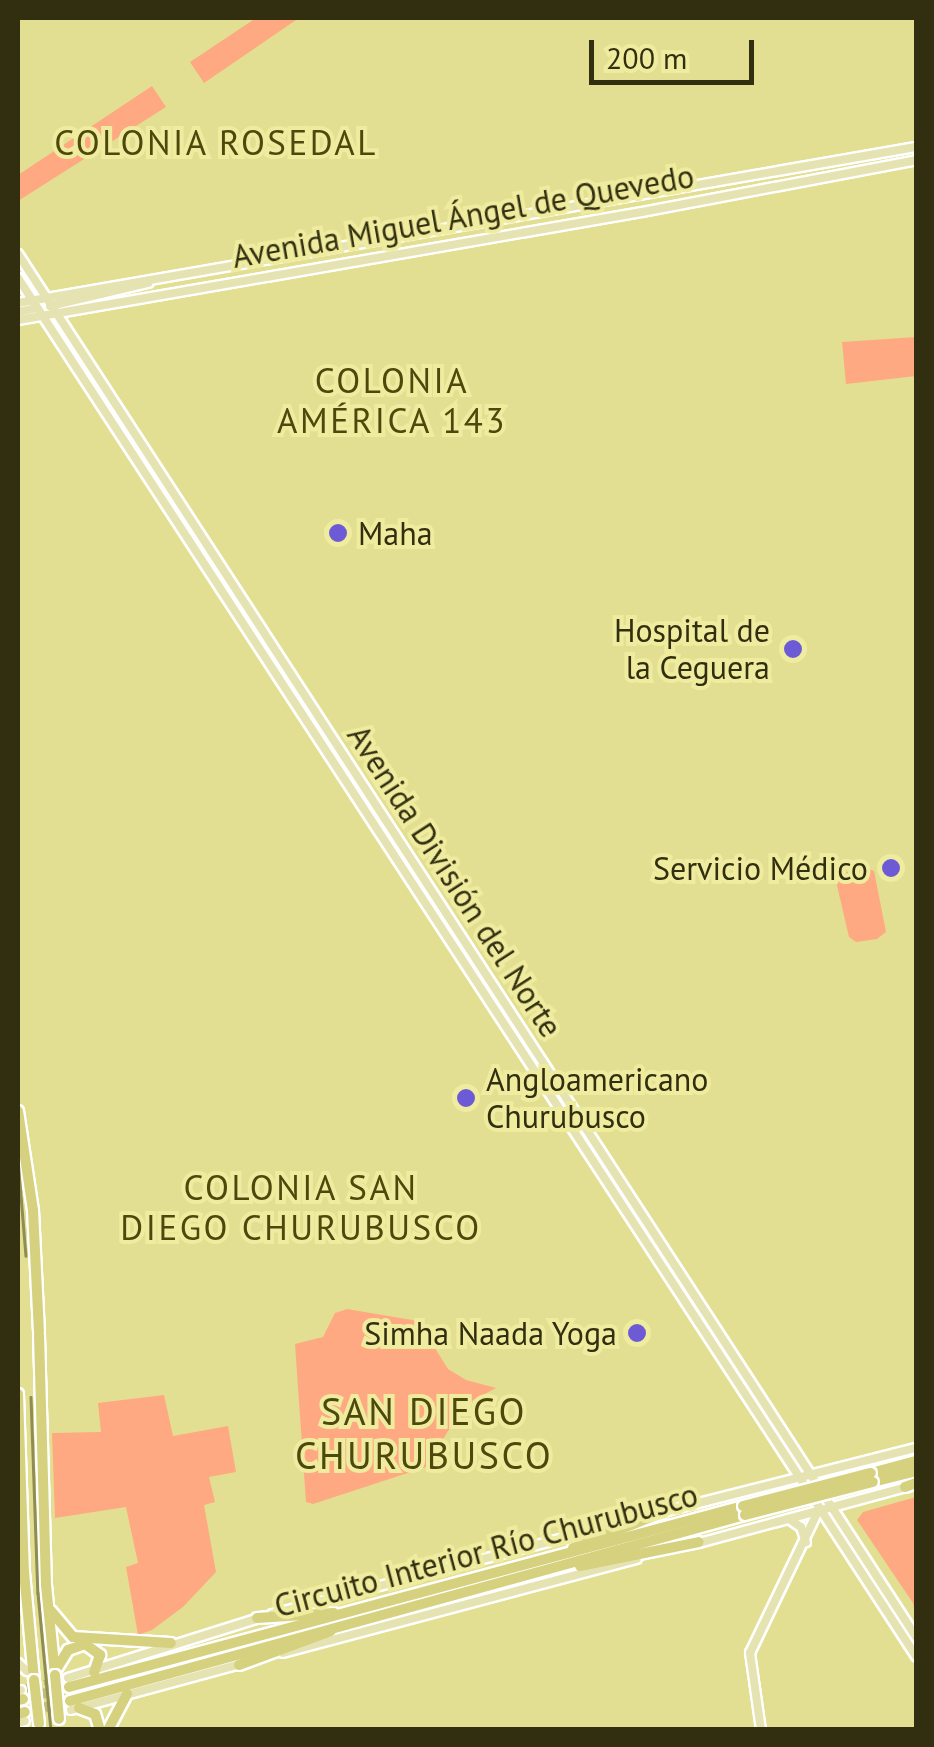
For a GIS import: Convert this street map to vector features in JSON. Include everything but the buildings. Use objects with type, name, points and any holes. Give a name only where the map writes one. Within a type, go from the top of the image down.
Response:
[{"type":"highway","points":[[18,1111],[33,1210],[48,1606],[61,1725]]},
{"type":"highway","points":[[18,1394],[30,1675],[39,1726]]},
{"type":"highway","name":"Circuito Interior Río Churubusco","points":[[872,1478],[916,1461]]},
{"type":"highway","name":"Circuito Interior Río Churubusco","points":[[74,1707],[341,1619],[567,1553],[872,1478],[916,1471]]},
{"type":"highway","name":"Circuito Interior Río Churubusco","points":[[68,1683],[535,1572],[744,1511]]},
{"type":"highway","points":[[567,1553],[583,1541],[638,1526],[664,1512]]},
{"type":"highway","points":[[535,1572],[566,1570],[699,1542]]},
{"type":"highway","points":[[48,1606],[61,1628],[73,1637],[171,1643]]},
{"type":"highway","points":[[239,1665],[322,1636],[341,1619],[324,1611],[257,1618]]},
{"type":"highway","points":[[18,1639],[28,1618]]},
{"type":"highway","points":[[55,1673],[68,1650],[85,1644],[100,1655],[94,1672]]},
{"type":"highway","points":[[108,1730],[127,1694]]},
{"type":"highway","points":[[74,1707],[95,1714],[100,1730]]},
{"type":"main road","name":"Avenida Miguel Ángel de Quevedo","points":[[18,320],[37,308],[135,289],[156,279],[916,146]]},
{"type":"main road","name":"Avenida Miguel Ángel de Quevedo","points":[[18,303],[37,308],[632,214],[916,160]]},
{"type":"main road","points":[[630,199],[632,214]]},
{"type":"main road","name":"Avenida División del Norte","points":[[18,254],[916,1636]]},
{"type":"main road","name":"Avenida División del Norte","points":[[18,278],[916,1656]]},
{"type":"main road","points":[[18,312],[37,308]]},
{"type":"main road","points":[[68,1683],[171,1643],[257,1618],[798,1478],[845,1470],[916,1448]]},
{"type":"main road","points":[[845,1470],[851,1491],[847,1503]]},
{"type":"main road","points":[[778,1484],[796,1509],[792,1518]]},
{"type":"main road","points":[[74,1707],[912,1485]]},
{"type":"main road","points":[[851,1491],[862,1499]]},
{"type":"main road","points":[[760,1730],[749,1657],[818,1511]]},
{"type":"main road","points":[[792,1518],[801,1527],[806,1543]]},
{"type":"main road","points":[[18,1663],[30,1675]]},
{"type":"shaded area","points":[[256,18],[299,18],[204,83],[190,62]]},
{"type":"shaded area","points":[[152,86],[166,107],[18,201],[18,175]]},
{"type":"shaded area","points":[[916,337],[916,376],[846,384],[842,342]]},
{"type":"shaded area","points":[[68,339],[182,510],[175,513],[62,340]]},
{"type":"shaded area","points":[[195,532],[356,784],[352,786],[187,535]]},
{"type":"shaded area","points":[[863,866],[874,871],[886,932],[877,939],[856,942],[849,937],[835,877]]},
{"type":"shaded area","points":[[347,1309],[418,1321],[448,1369],[466,1380],[496,1388],[473,1400],[453,1423],[426,1467],[313,1504],[306,1502],[295,1344],[323,1337],[335,1313]]},
{"type":"shaded area","points":[[164,1395],[173,1436],[228,1426],[236,1472],[209,1477],[215,1502],[204,1505],[216,1572],[183,1607],[152,1630],[138,1635],[126,1567],[138,1563],[126,1507],[55,1518],[52,1433],[101,1432],[98,1403]]},
{"type":"shaded area","points":[[916,1497],[916,1617],[913,1603],[857,1520],[863,1512]]},
{"type":"tunnel","points":[[21,1690],[68,1678]]},
{"type":"tunnel","points":[[23,1699],[69,1687]]},
{"type":"tunnel","points":[[30,1711],[70,1701]]},
{"type":"tunnel","points":[[25,1721],[71,1710]]},
{"type":"railway","points":[[18,1159],[26,1256]]},
{"type":"railway","points":[[31,1397],[38,1593],[51,1730]]},
{"type":"place","name":"Maha","points":[[338,533]]},
{"type":"place","name":"Hospital de la Ceguera","points":[[793,649]]},
{"type":"place","name":"Servicio Médico","points":[[891,868]]},
{"type":"place","name":"Angloamericano Churubusco","points":[[466,1098]]},
{"type":"place","name":"Simha Naada Yoga","points":[[637,1333]]},
{"type":"district","name":"COLONIA ROSEDAL","points":[[216,142]]},
{"type":"district","name":"COLONIA AMÉRICA 143","points":[[392,400]]},
{"type":"district","name":"COLONIA SAN DIEGO CHURUBUSCO","points":[[301,1207]]},
{"type":"district","name":"SAN DIEGO CHURUBUSCO","points":[[424,1433]]}]
